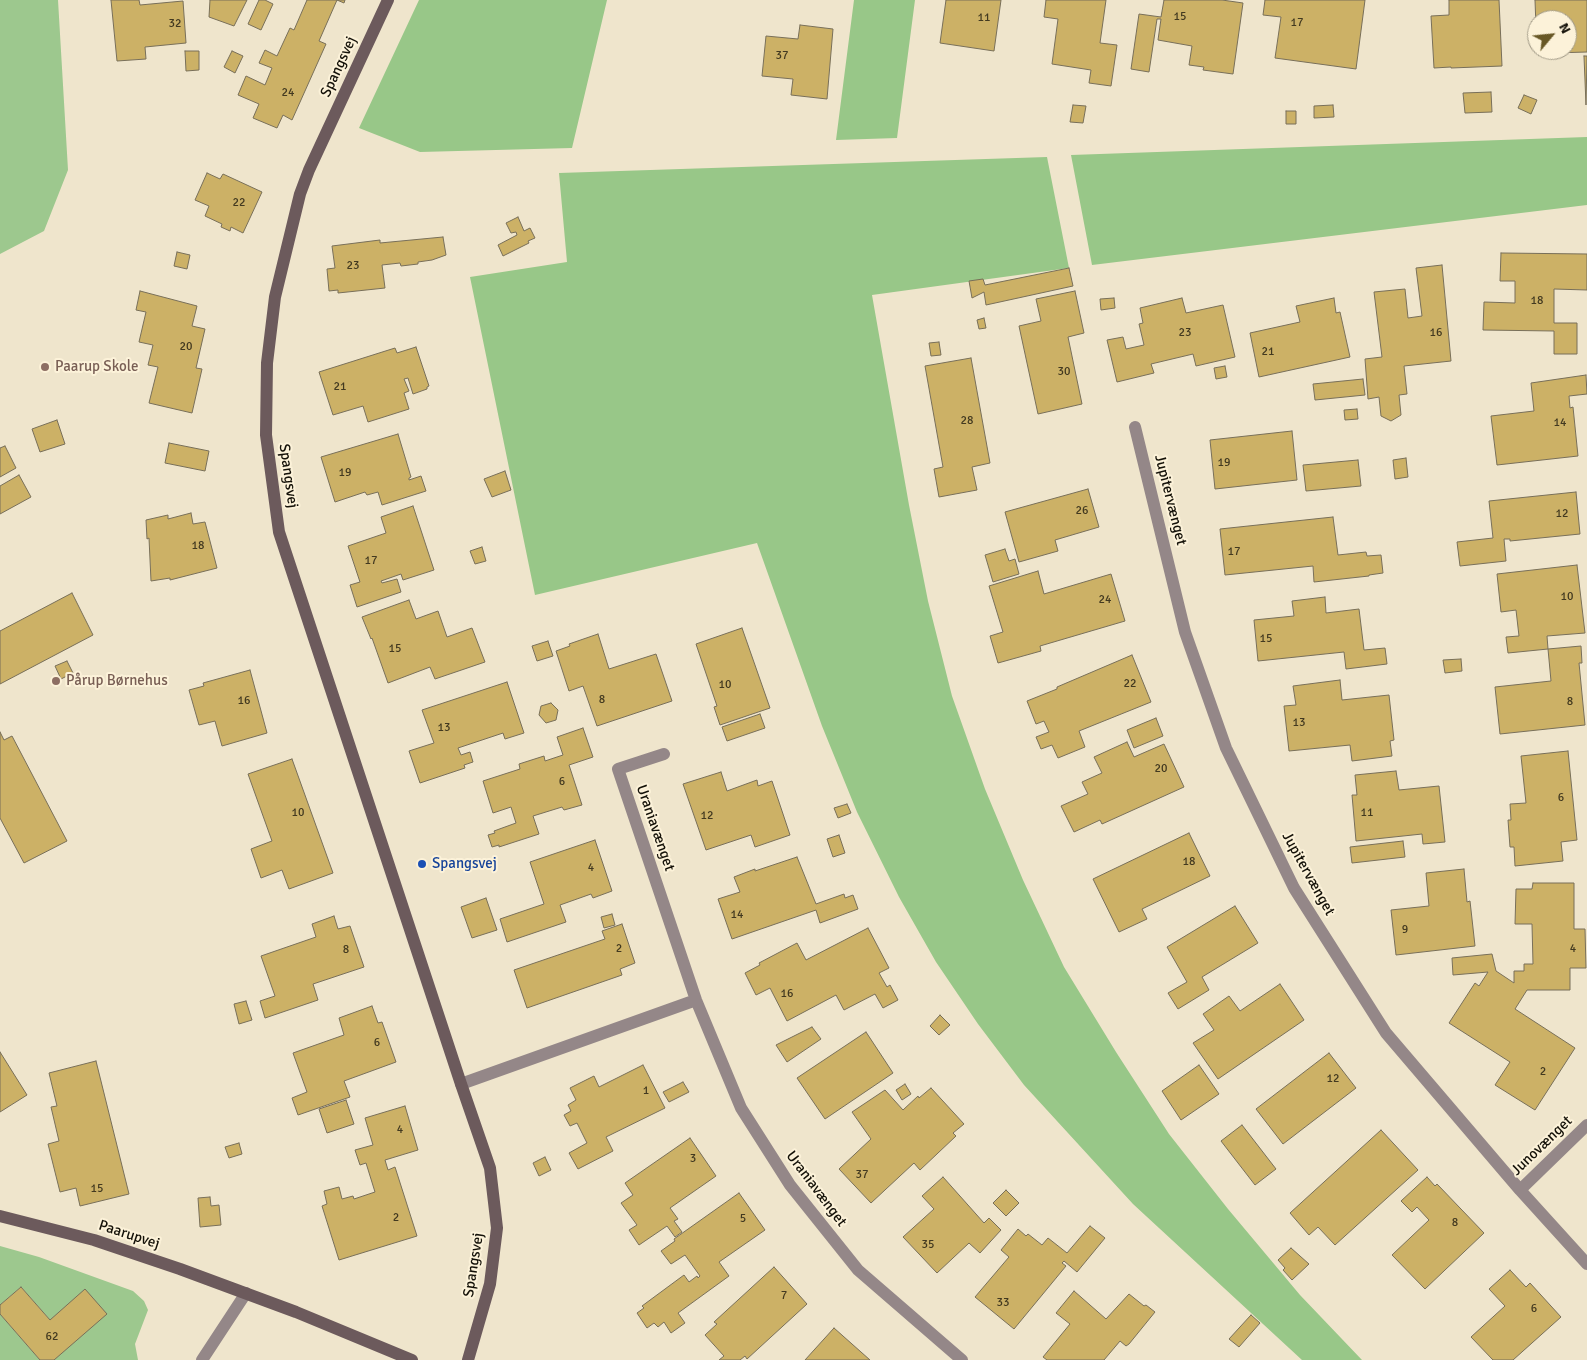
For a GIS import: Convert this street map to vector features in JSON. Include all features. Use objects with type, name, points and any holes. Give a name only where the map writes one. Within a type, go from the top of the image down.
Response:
[{"type":"street","name":"Spangsvej","points":[[388,0],[309,170],[300,194],[275,297],[267,363],[266,436],[279,532],[490,1168],[497,1228],[490,1284],[468,1360]]},
{"type":"street","name":"Jupitervænget","points":[[1135,427],[1186,632],[1226,748],[1294,888],[1386,1033],[1520,1190],[1587,1264]]},
{"type":"street","name":"Uraniavænget","points":[[664,754],[618,769],[696,1000],[741,1108],[790,1185],[858,1270],[962,1360]]},
{"type":"street","points":[[461,1084],[696,1000]]},
{"type":"street","name":"Junovænget","points":[[1520,1190],[1587,1124]]},
{"type":"street","name":"Paarupvej","points":[[0,1216],[94,1240],[180,1269],[296,1312],[412,1360]]},
{"type":"street","points":[[202,1360],[246,1293]]},
{"type":"green space","points":[[0,0],[58,0],[68,170],[44,231],[0,254]]},
{"type":"green space","points":[[419,0],[607,0],[572,148],[420,152],[359,128]]},
{"type":"green space","points":[[854,0],[915,0],[897,138],[836,140]]},
{"type":"green space","points":[[1587,137],[1587,205],[1092,265],[1071,155]]},
{"type":"green space","points":[[1047,157],[1069,268],[872,295],[928,601],[952,696],[985,789],[1023,880],[1064,967],[1116,1052],[1169,1134],[1228,1209],[1300,1295],[1362,1360],[1302,1360],[1133,1204],[1024,1085],[978,1024],[936,962],[899,897],[857,812],[822,726],[757,543],[535,595],[470,277],[567,262],[559,173]]},
{"type":"green space","points":[[0,1246],[39,1257],[133,1291],[144,1301],[148,1310],[135,1344],[138,1360],[54,1360],[50,1320],[21,1287],[0,1305]]},
{"type":"green space","points":[[0,1314],[40,1360],[0,1360]]},
{"type":"building","points":[[111,0],[139,0],[140,5],[183,1],[186,43],[145,47],[146,59],[117,61]]},
{"type":"building","points":[[210,0],[247,0],[234,26],[209,17]]},
{"type":"building","points":[[259,0],[265,0],[273,4],[261,30],[248,24]]},
{"type":"building","points":[[307,0],[337,0],[319,41],[326,44],[292,120],[283,115],[277,128],[253,118],[259,104],[238,95],[246,76],[265,85],[272,68],[259,63],[265,50],[277,56],[290,28],[294,30]]},
{"type":"building","points":[[946,0],[1001,0],[994,51],[940,43]]},
{"type":"building","points":[[1046,0],[1106,0],[1100,43],[1117,45],[1111,86],[1089,83],[1091,70],[1052,64],[1058,19],[1044,17]]},
{"type":"building","points":[[1164,0],[1222,0],[1243,3],[1233,74],[1203,70],[1204,67],[1189,65],[1192,46],[1158,40],[1161,19],[1157,19],[1149,72],[1131,69],[1139,14],[1161,17]]},
{"type":"building","points":[[1265,0],[1365,0],[1356,69],[1275,58],[1281,17],[1263,15]]},
{"type":"building","points":[[1449,0],[1499,0],[1502,66],[1434,68],[1431,16],[1449,15]]},
{"type":"building","points":[[1535,0],[1587,0],[1587,52],[1577,52],[1577,10],[1535,10]]},
{"type":"building","points":[[800,25],[833,29],[827,99],[791,95],[793,79],[762,76],[766,36],[798,39]]},
{"type":"building","points":[[185,51],[199,51],[199,70],[186,71]]},
{"type":"building","points":[[232,51],[243,56],[235,73],[224,67]]},
{"type":"building","points":[[1584,56],[1587,56],[1586,105]]},
{"type":"building","points":[[1491,92],[1492,112],[1465,113],[1463,93]]},
{"type":"building","points":[[1524,95],[1537,100],[1531,114],[1518,108]]},
{"type":"building","points":[[1073,105],[1086,106],[1083,123],[1070,122]]},
{"type":"building","points":[[1333,105],[1334,117],[1314,118],[1314,106]]},
{"type":"building","points":[[1286,111],[1296,111],[1296,124],[1286,124]]},
{"type":"building","points":[[207,173],[220,179],[223,174],[262,192],[243,233],[231,227],[230,231],[221,227],[222,224],[205,216],[209,206],[195,200]]},
{"type":"building","points":[[518,217],[524,231],[530,228],[535,238],[503,256],[498,245],[517,235],[516,232],[511,233],[506,223]]},
{"type":"building","points":[[443,237],[446,255],[418,262],[418,264],[401,266],[400,263],[382,265],[385,288],[338,293],[338,290],[329,291],[327,269],[335,268],[332,246],[380,240],[380,243]]},
{"type":"building","points":[[177,252],[190,255],[187,269],[174,266]]},
{"type":"building","points":[[1501,253],[1587,254],[1587,290],[1554,289],[1554,323],[1577,323],[1577,354],[1554,354],[1554,331],[1483,330],[1484,302],[1515,303],[1515,281],[1500,281]]},
{"type":"building","points":[[1442,265],[1451,361],[1404,366],[1407,394],[1399,395],[1401,415],[1391,421],[1381,416],[1379,397],[1368,399],[1365,359],[1382,357],[1374,292],[1405,289],[1408,318],[1422,316],[1416,268]]},
{"type":"building","points":[[1069,268],[1073,286],[986,305],[984,292],[972,298],[969,281],[983,279],[985,285]]},
{"type":"building","points":[[140,291],[197,306],[192,326],[205,329],[196,368],[202,369],[192,413],[149,403],[158,367],[148,365],[153,345],[139,342],[146,312],[136,310]]},
{"type":"building","points":[[1075,291],[1084,333],[1068,337],[1082,404],[1038,414],[1019,326],[1041,321],[1036,299]]},
{"type":"building","points":[[1114,298],[1115,308],[1101,310],[1100,299]]},
{"type":"building","points":[[1182,298],[1186,313],[1223,305],[1235,357],[1196,366],[1193,354],[1151,364],[1154,373],[1117,382],[1107,340],[1123,337],[1126,349],[1144,345],[1139,324],[1143,323],[1140,308]]},
{"type":"building","points":[[1334,298],[1336,313],[1340,312],[1350,357],[1259,377],[1250,333],[1300,322],[1296,306]]},
{"type":"building","points":[[984,318],[986,328],[979,329],[977,320]]},
{"type":"building","points":[[939,342],[941,355],[931,356],[929,343]]},
{"type":"building","points":[[416,347],[429,386],[427,389],[413,394],[408,378],[404,379],[409,391],[404,393],[409,409],[368,422],[363,406],[333,415],[319,372],[395,348],[397,353]]},
{"type":"building","points":[[971,358],[990,463],[972,467],[977,490],[939,497],[934,469],[943,467],[925,366]]},
{"type":"building","points":[[1225,366],[1227,377],[1216,379],[1214,368]]},
{"type":"building","points":[[1586,375],[1587,394],[1569,396],[1570,408],[1573,407],[1578,456],[1497,465],[1491,416],[1534,411],[1531,383]]},
{"type":"building","points":[[1363,379],[1365,395],[1315,400],[1313,384]]},
{"type":"building","points":[[1357,409],[1358,419],[1345,420],[1344,410]]},
{"type":"building","points":[[57,420],[65,444],[40,452],[32,429]]},
{"type":"building","points":[[1292,431],[1297,480],[1215,489],[1210,440]]},
{"type":"building","points":[[398,434],[411,477],[409,480],[421,476],[426,491],[382,505],[378,492],[367,495],[365,492],[335,502],[321,457]]},
{"type":"building","points":[[169,443],[209,451],[205,471],[165,463]]},
{"type":"building","points":[[5,446],[16,468],[0,477],[0,448]]},
{"type":"building","points":[[1406,458],[1408,477],[1395,479],[1393,460]]},
{"type":"building","points":[[1358,460],[1361,486],[1306,491],[1303,465]]},
{"type":"building","points":[[505,471],[511,490],[492,497],[484,479]]},
{"type":"building","points":[[19,475],[31,497],[0,514],[0,486]]},
{"type":"building","points":[[1088,489],[1099,527],[1055,540],[1058,551],[1019,562],[1005,512]]},
{"type":"building","points":[[1576,492],[1580,534],[1510,541],[1510,539],[1504,539],[1506,561],[1460,566],[1457,542],[1493,538],[1489,501]]},
{"type":"building","points":[[413,506],[434,570],[403,580],[401,574],[381,581],[382,583],[397,579],[401,592],[357,607],[350,585],[360,582],[348,546],[386,533],[381,517]]},
{"type":"building","points":[[191,513],[193,524],[205,522],[217,568],[170,580],[170,578],[151,581],[149,538],[147,539],[146,520],[168,515],[168,519]]},
{"type":"building","points":[[1333,517],[1338,555],[1366,552],[1367,556],[1381,555],[1383,573],[1314,582],[1313,566],[1225,575],[1220,529]]},
{"type":"building","points":[[482,547],[486,561],[475,564],[470,551]]},
{"type":"building","points":[[1005,549],[1009,561],[1015,559],[1019,574],[993,582],[985,555]]},
{"type":"building","points":[[1577,565],[1585,633],[1547,636],[1548,649],[1508,653],[1506,637],[1519,636],[1516,610],[1501,612],[1497,574]]},
{"type":"building","points":[[1038,571],[1044,594],[1111,574],[1125,621],[1040,646],[1041,651],[998,663],[990,636],[1003,632],[989,586]]},
{"type":"building","points":[[72,593],[93,635],[0,684],[0,631]]},
{"type":"building","points":[[1325,597],[1326,613],[1359,609],[1364,650],[1385,648],[1387,664],[1346,669],[1344,652],[1258,661],[1254,620],[1294,616],[1292,601]]},
{"type":"building","points":[[409,600],[416,619],[438,611],[447,637],[472,628],[485,662],[435,679],[430,667],[388,683],[372,638],[362,617]]},
{"type":"building","points":[[742,628],[770,708],[720,725],[714,707],[717,706],[696,644]]},
{"type":"building","points":[[598,634],[609,669],[656,654],[672,701],[597,726],[583,686],[569,691],[556,651],[570,646],[569,644]]},
{"type":"building","points":[[548,641],[553,656],[537,661],[532,646]]},
{"type":"building","points":[[1581,646],[1582,663],[1579,663],[1585,725],[1500,734],[1495,687],[1551,681],[1548,649]]},
{"type":"building","points":[[1132,655],[1151,702],[1079,731],[1085,747],[1058,758],[1052,745],[1041,749],[1036,737],[1049,732],[1044,721],[1036,724],[1027,701]]},
{"type":"building","points":[[1461,659],[1462,671],[1445,673],[1443,660]]},
{"type":"building","points":[[67,661],[73,673],[61,679],[55,666]]},
{"type":"building","points":[[250,670],[267,733],[222,746],[215,721],[199,725],[189,690],[204,686],[203,683]]},
{"type":"building","points":[[1340,680],[1342,700],[1389,695],[1394,740],[1390,741],[1392,756],[1352,761],[1350,745],[1289,751],[1284,706],[1296,705],[1293,686]]},
{"type":"building","points":[[507,682],[524,733],[505,739],[503,733],[458,748],[461,755],[470,752],[473,762],[464,765],[465,768],[420,783],[409,751],[434,743],[422,710]]},
{"type":"building","points":[[551,703],[558,710],[556,720],[546,723],[539,715],[541,706]]},
{"type":"building","points":[[760,714],[765,728],[727,741],[722,727]]},
{"type":"building","points":[[1156,718],[1163,736],[1134,748],[1127,730]]},
{"type":"building","points":[[583,728],[593,757],[569,765],[582,805],[564,810],[562,807],[533,816],[539,834],[499,847],[499,845],[492,847],[488,835],[516,823],[511,807],[493,813],[483,781],[520,769],[519,764],[544,756],[545,761],[563,755],[557,737]]},
{"type":"building","points":[[0,732],[4,740],[12,736],[67,841],[24,863],[0,818]]},
{"type":"building","points":[[1127,742],[1134,757],[1164,744],[1184,787],[1102,824],[1100,820],[1074,832],[1061,806],[1088,794],[1082,782],[1102,773],[1094,757]]},
{"type":"building","points":[[1568,751],[1577,840],[1561,842],[1563,861],[1515,866],[1514,847],[1510,847],[1508,820],[1511,820],[1510,804],[1526,803],[1521,756]]},
{"type":"building","points":[[292,759],[333,873],[289,889],[282,870],[261,878],[251,849],[272,841],[248,774]]},
{"type":"building","points":[[1396,771],[1399,790],[1439,786],[1445,842],[1423,844],[1422,834],[1356,841],[1352,795],[1357,795],[1355,775]]},
{"type":"building","points":[[721,772],[727,791],[757,780],[758,786],[772,781],[790,835],[755,847],[751,835],[706,850],[683,784]]},
{"type":"building","points":[[847,804],[851,813],[838,818],[834,808]]},
{"type":"building","points":[[1189,833],[1210,876],[1142,909],[1147,919],[1119,932],[1093,879]]},
{"type":"building","points":[[839,835],[845,853],[833,857],[827,839]]},
{"type":"building","points":[[595,840],[612,891],[593,898],[591,894],[560,905],[566,922],[507,942],[500,919],[544,904],[530,862]]},
{"type":"building","points":[[1403,841],[1405,857],[1352,863],[1350,847]]},
{"type":"building","points":[[797,857],[816,904],[844,894],[845,898],[853,895],[858,909],[820,923],[816,910],[732,939],[718,899],[740,892],[734,877]]},
{"type":"building","points":[[1464,869],[1467,902],[1470,901],[1475,946],[1396,955],[1391,910],[1429,906],[1426,873]]},
{"type":"building","points":[[1533,883],[1574,883],[1574,929],[1585,929],[1586,968],[1570,968],[1570,990],[1527,990],[1515,1009],[1575,1048],[1535,1110],[1495,1085],[1510,1062],[1449,1023],[1475,983],[1479,986],[1488,972],[1453,975],[1452,958],[1492,954],[1496,971],[1514,983],[1514,971],[1524,971],[1524,964],[1533,964],[1532,924],[1515,924],[1516,889],[1532,889]]},
{"type":"building","points":[[486,898],[497,930],[472,938],[461,907]]},
{"type":"building","points":[[1235,906],[1258,943],[1202,977],[1209,990],[1178,1009],[1168,993],[1187,982],[1167,947]]},
{"type":"building","points":[[612,914],[615,925],[604,928],[601,917]]},
{"type":"building","points":[[334,916],[338,929],[350,926],[364,967],[313,984],[318,1000],[265,1018],[260,1001],[275,996],[261,956],[316,937],[312,924]]},
{"type":"building","points":[[622,924],[635,963],[620,969],[622,975],[527,1008],[514,970],[605,939],[602,931]]},
{"type":"building","points":[[868,928],[889,968],[879,973],[887,987],[890,985],[898,1000],[883,1008],[875,994],[844,1010],[836,995],[787,1021],[770,988],[756,995],[745,973],[760,965],[759,963],[797,943],[806,960]]},
{"type":"building","points":[[1280,984],[1304,1020],[1218,1079],[1193,1043],[1214,1030],[1203,1014],[1229,996],[1240,1011]]},
{"type":"building","points":[[246,1001],[252,1020],[239,1024],[234,1004]]},
{"type":"building","points":[[372,1006],[378,1023],[382,1022],[396,1062],[344,1081],[350,1097],[298,1115],[292,1098],[307,1092],[293,1053],[344,1035],[339,1018]]},
{"type":"building","points":[[940,1015],[950,1025],[939,1035],[930,1026]]},
{"type":"building","points":[[812,1027],[821,1039],[787,1062],[776,1045]]},
{"type":"building","points":[[866,1032],[893,1073],[825,1119],[797,1078]]},
{"type":"building","points":[[0,1052],[27,1095],[0,1112]]},
{"type":"building","points":[[1329,1053],[1356,1088],[1283,1144],[1256,1109]]},
{"type":"building","points":[[96,1061],[129,1194],[80,1206],[76,1188],[60,1192],[48,1144],[59,1141],[51,1107],[57,1106],[49,1073]]},
{"type":"building","points":[[643,1065],[665,1108],[606,1137],[613,1151],[578,1169],[569,1153],[587,1143],[577,1123],[570,1126],[564,1115],[571,1111],[568,1105],[576,1100],[570,1088],[594,1076],[599,1087]]},
{"type":"building","points":[[1199,1065],[1219,1094],[1181,1120],[1162,1091]]},
{"type":"building","points":[[683,1082],[689,1092],[669,1102],[663,1092]]},
{"type":"building","points":[[905,1084],[911,1094],[902,1100],[896,1090]]},
{"type":"building","points":[[931,1088],[964,1124],[953,1133],[956,1136],[920,1170],[914,1163],[871,1203],[839,1169],[871,1139],[852,1112],[885,1090],[903,1110],[918,1096],[919,1098]]},
{"type":"building","points":[[346,1100],[354,1124],[327,1133],[319,1109]]},
{"type":"building","points":[[405,1106],[418,1150],[385,1160],[388,1170],[395,1167],[417,1236],[339,1260],[322,1206],[327,1204],[324,1191],[339,1187],[342,1199],[353,1196],[354,1199],[375,1192],[366,1163],[360,1165],[355,1150],[373,1145],[365,1118]]},
{"type":"building","points":[[1242,1125],[1276,1169],[1255,1185],[1221,1141]]},
{"type":"building","points":[[1381,1130],[1418,1170],[1335,1245],[1318,1227],[1309,1235],[1290,1213]]},
{"type":"building","points":[[690,1138],[716,1176],[670,1208],[678,1219],[674,1221],[682,1232],[675,1237],[667,1226],[639,1245],[629,1230],[637,1225],[621,1203],[633,1195],[625,1183]]},
{"type":"building","points":[[239,1143],[242,1154],[229,1158],[225,1147]]},
{"type":"building","points":[[545,1157],[551,1170],[539,1176],[533,1163]]},
{"type":"building","points":[[943,1177],[984,1223],[989,1218],[1001,1230],[980,1253],[969,1243],[937,1273],[903,1237],[934,1209],[922,1196]]},
{"type":"building","points":[[1427,1177],[1435,1186],[1437,1184],[1484,1233],[1425,1289],[1392,1255],[1429,1220],[1417,1207],[1412,1212],[1401,1201]]},
{"type":"building","points":[[1006,1190],[1019,1203],[1006,1216],[993,1203]]},
{"type":"building","points":[[739,1193],[765,1230],[719,1262],[729,1276],[678,1313],[685,1323],[671,1333],[664,1322],[658,1327],[654,1323],[647,1328],[637,1313],[644,1308],[642,1306],[684,1275],[689,1282],[700,1276],[685,1255],[671,1264],[661,1251],[675,1241],[674,1239]]},
{"type":"building","points":[[210,1197],[211,1206],[219,1205],[221,1225],[200,1227],[198,1198]]},
{"type":"building","points":[[1090,1226],[1105,1238],[1077,1272],[1064,1261],[1062,1263],[1066,1266],[1014,1329],[975,1297],[1009,1257],[1001,1250],[1018,1229],[1042,1245],[1048,1238],[1067,1253]]},
{"type":"building","points":[[1291,1248],[1309,1264],[1292,1280],[1283,1270],[1285,1268],[1278,1260]]},
{"type":"building","points":[[774,1267],[807,1304],[747,1359],[745,1356],[740,1360],[719,1360],[724,1356],[705,1335],[717,1324],[714,1322]]},
{"type":"building","points":[[1510,1270],[1526,1287],[1530,1283],[1561,1317],[1513,1360],[1493,1360],[1471,1337],[1505,1306],[1489,1289]]},
{"type":"building","points":[[21,1287],[50,1320],[85,1289],[107,1314],[54,1360],[40,1360],[0,1314],[0,1305]]},
{"type":"building","points":[[1074,1291],[1106,1319],[1129,1294],[1155,1312],[1129,1344],[1126,1346],[1120,1341],[1104,1360],[1047,1360],[1043,1357],[1070,1324],[1056,1313]]},
{"type":"building","points":[[1251,1315],[1260,1323],[1239,1347],[1229,1339]]},
{"type":"building","points":[[834,1328],[870,1360],[805,1360]]},
{"type":"place","name":"Paarup Skole","points":[[45,367]]},
{"type":"place","name":"Pårup Børnehus","points":[[56,681]]},
{"type":"place","name":"Spangsvej","points":[[422,864]]}]
